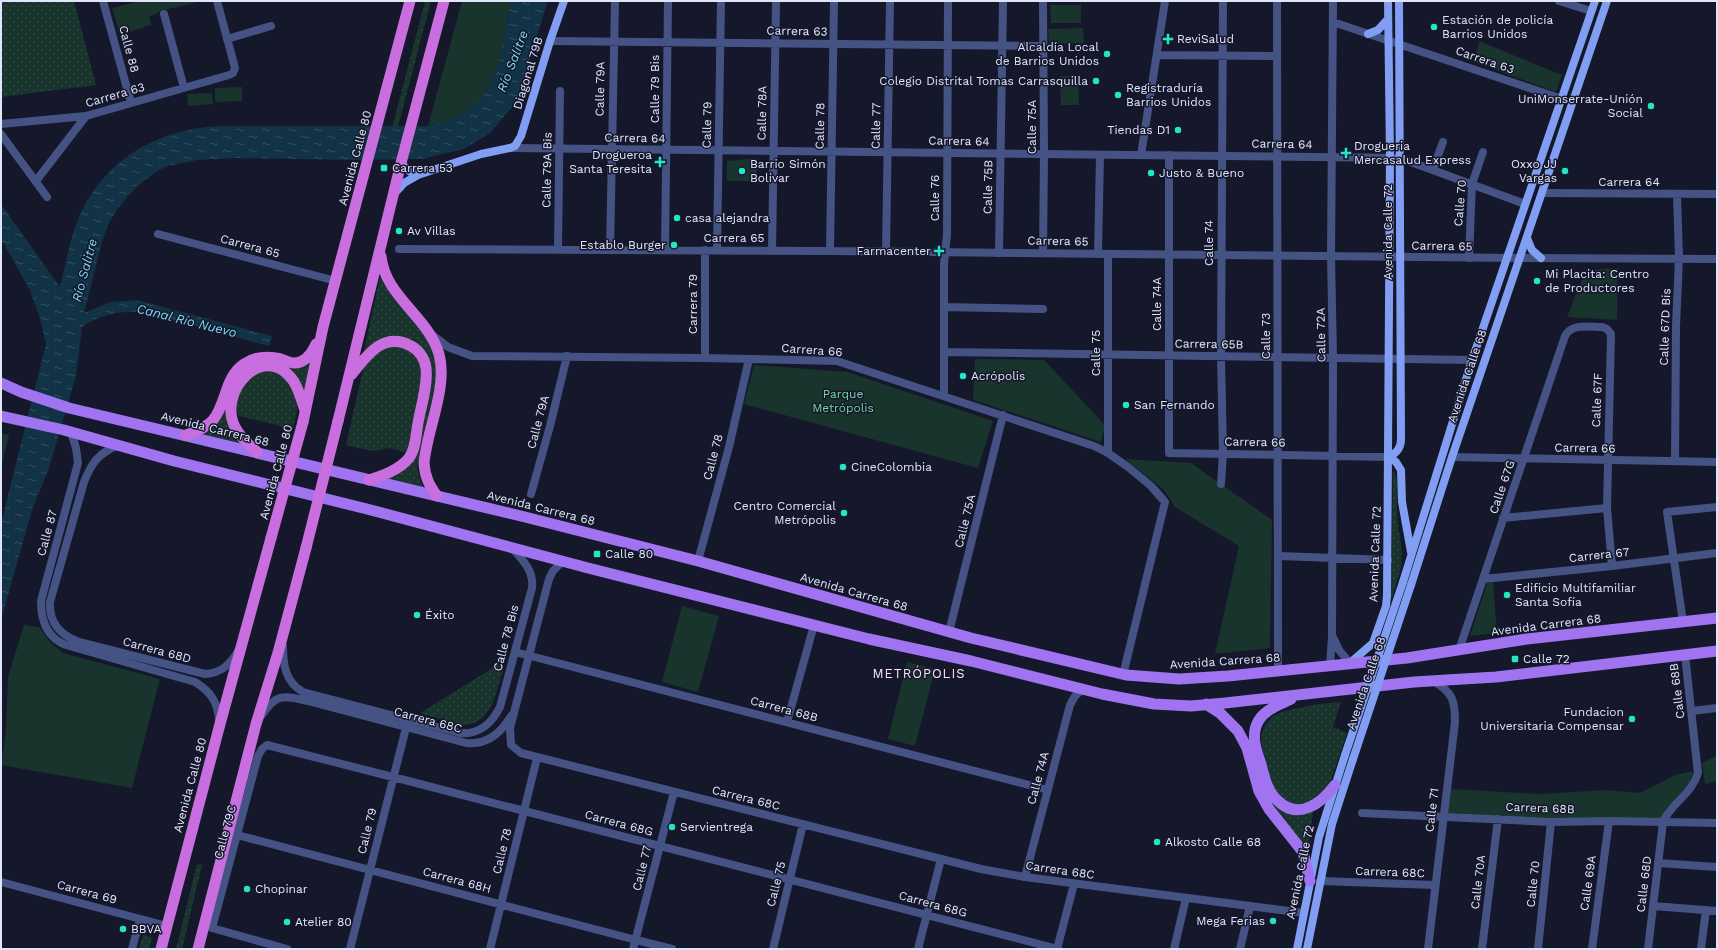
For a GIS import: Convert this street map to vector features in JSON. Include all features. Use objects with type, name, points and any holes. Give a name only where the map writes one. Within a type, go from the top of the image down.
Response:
[{"type":"highway","name":"Avenida Calle 80","points":[[161,949],[220,724],[304,416],[324,327],[410,1]]},
{"type":"highway","points":[[198,949],[205,919],[242,796],[256,724],[283,634],[306,548],[401,162],[444,1]]},
{"type":"highway","points":[[380,249],[382,268],[392,288],[430,334],[439,355],[440,380],[424,463],[424,472],[428,483],[437,496]]},
{"type":"highway","points":[[186,435],[202,428],[214,420],[229,382],[243,365],[251,360],[263,357],[278,358],[294,363],[303,360],[311,354],[324,327]]},
{"type":"highway","points":[[349,378],[370,351],[380,344],[389,342],[399,341],[415,348],[423,357],[426,367],[425,386],[411,455],[400,467],[369,480]]},
{"type":"highway","points":[[257,452],[239,434],[231,416],[232,397],[236,387],[249,372],[263,367],[272,367],[282,370],[295,383],[304,416]]},
{"type":"main road","name":"Diagonal 79B","points":[[510,148],[515,146],[521,136],[564,1]]},
{"type":"main road","name":"Avenida Calle 72","points":[[1350,663],[1369,647],[1376,636],[1387,601],[1390,157],[1388,1]]},
{"type":"main road","name":"Avenida Calle 72","points":[[1388,457],[1397,452],[1401,444],[1399,1]]},
{"type":"main road","name":"Avenida Calle 68","points":[[1345,755],[1403,582],[1472,360],[1595,1]]},
{"type":"main road","name":"Avenida Calle 68","points":[[1353,759],[1452,457],[1607,1]]},
{"type":"main road","points":[[1368,34],[1378,30],[1388,19]]},
{"type":"main road","name":"Carrera 64","points":[[394,194],[404,183],[418,175],[481,154],[510,148]]},
{"type":"main road","points":[[401,162],[409,171],[418,175]]},
{"type":"main road","points":[[1527,238],[1532,250],[1541,258]]},
{"type":"main road","name":"Avenida Carrera 68","points":[[1,383],[21,392],[69,408],[257,452],[698,561],[949,632],[1123,675],[1192,679],[1278,671],[1407,658],[1527,639],[1717,618]]},
{"type":"main road","points":[[1,416],[67,431],[174,461],[367,509],[562,561],[814,625],[971,661],[1083,689],[1154,704],[1191,706],[1414,682],[1435,682],[1496,677],[1717,651]]},
{"type":"main road","name":"Avenida Calle 72","points":[[1388,457],[1396,462],[1401,470],[1402,502],[1411,554]]},
{"type":"main road","points":[[1302,695],[1269,709],[1256,725],[1254,734],[1255,744],[1266,783],[1277,801],[1285,806],[1300,810],[1306,809],[1320,802],[1327,796],[1335,785]]},
{"type":"main road","points":[[1206,704],[1220,713],[1238,731],[1247,748],[1259,791],[1269,809],[1303,852],[1315,881]]},
{"type":"main road","name":"Avenida Calle 72","points":[[1307,949],[1323,821],[1345,755]]},
{"type":"main road","name":"Avenida Calle 72","points":[[1297,949],[1304,913],[1353,759]]},
{"type":"street","name":"Calle 88","points":[[103,1],[131,103]]},
{"type":"street","points":[[218,1],[228,39],[271,26]]},
{"type":"street","name":"Calle 79A","points":[[610,250],[615,1]]},
{"type":"street","name":"Calle 79 Bis","points":[[665,250],[668,1]]},
{"type":"street","name":"Calle 79","points":[[717,250],[721,1]]},
{"type":"street","name":"Calle 78A","points":[[772,250],[776,1]]},
{"type":"street","name":"Calle 78","points":[[830,251],[834,1]]},
{"type":"street","name":"Calle 77","points":[[886,251],[890,1]]},
{"type":"street","name":"Calle 76","points":[[944,396],[944,307],[948,153],[948,1]]},
{"type":"street","name":"Calle 75B","points":[[998,253],[1003,1]]},
{"type":"street","name":"Calle 75A","points":[[1043,1],[1043,253]]},
{"type":"street","points":[[1141,155],[1165,1]]},
{"type":"street","name":"Calle 74","points":[[1221,484],[1223,454],[1221,356],[1221,156],[1223,1]]},
{"type":"street","name":"Calle 73","points":[[1277,1],[1279,455],[1278,671]]},
{"type":"street","name":"Calle 72A","points":[[1333,1],[1331,256],[1334,358],[1334,456],[1332,635],[1335,643],[1350,663]]},
{"type":"street","points":[[1559,1],[1591,11]]},
{"type":"street","points":[[164,14],[184,88]]},
{"type":"street","name":"Carrera 63","points":[[1333,22],[1562,99]]},
{"type":"street","name":"Carrera 63","points":[[1,124],[86,116],[233,73],[236,68],[228,39]]},
{"type":"street","name":"Carrera 63","points":[[550,41],[1043,46]]},
{"type":"street","points":[[1157,55],[1277,56]]},
{"type":"street","name":"Calle 79A Bis","points":[[558,249],[560,91]]},
{"type":"street","points":[[36,181],[86,116]]},
{"type":"street","points":[[1,134],[47,197]]},
{"type":"street","points":[[1433,169],[1443,142]]},
{"type":"street","name":"Carrera 64","points":[[510,148],[1390,157],[1400,158],[1433,169],[1526,204]]},
{"type":"street","name":"Calle 70","points":[[1469,258],[1472,184],[1483,152]]},
{"type":"street","points":[[1098,254],[1100,155]]},
{"type":"street","name":"Calle 74A","points":[[1169,155],[1169,452]]},
{"type":"street","name":"Carrera 64","points":[[1542,193],[1717,194]]},
{"type":"street","name":"Calle 67D Bis","points":[[1675,461],[1676,326],[1679,258],[1677,194]]},
{"type":"street","name":"Carrera 65","points":[[158,234],[336,282]]},
{"type":"street","name":"Carrera 65","points":[[399,249],[772,250],[1469,258],[1717,259]]},
{"type":"street","name":"Carrera 79","points":[[705,250],[705,358]]},
{"type":"street","name":"Calle 75","points":[[1108,254],[1108,453]]},
{"type":"street","points":[[944,307],[1043,308]]},
{"type":"street","name":"Calle 67F","points":[[1567,332],[1574,327],[1602,327],[1609,330],[1611,339],[1607,508],[1612,566]]},
{"type":"street","name":"Calle 67G","points":[[1459,650],[1567,332]]},
{"type":"street","name":"Carrera 66","points":[[430,334],[457,352],[472,356],[567,356],[837,361],[1065,435],[1108,453],[1151,486],[1165,502],[1123,675]]},
{"type":"street","name":"Carrera 65B","points":[[944,352],[1472,360]]},
{"type":"street","name":"Calle 79A","points":[[531,494],[550,426],[567,356]]},
{"type":"street","name":"Calle 78","points":[[698,561],[729,447],[749,359]]},
{"type":"street","name":"Calle 75A","points":[[949,632],[1003,415]]},
{"type":"street","name":"Calle 87","points":[[54,638],[44,624],[41,601],[78,462],[76,448],[67,431]]},
{"type":"street","name":"Calle 87","points":[[55,626],[51,616],[50,602],[84,482],[89,470],[98,456],[118,445]]},
{"type":"street","name":"Carrera 66","points":[[1169,452],[1388,457]]},
{"type":"street","name":"Carrera 66","points":[[1452,457],[1717,462]]},
{"type":"street","points":[[1683,622],[1667,512],[1717,507]]},
{"type":"street","points":[[1504,518],[1607,508]]},
{"type":"street","name":"Calle 78 Bis","points":[[478,730],[494,718],[500,707],[533,582],[530,570],[512,548]]},
{"type":"street","name":"Carrera 67","points":[[1483,579],[1612,566],[1717,553]]},
{"type":"street","points":[[1279,556],[1388,560]]},
{"type":"street","points":[[514,710],[550,576],[562,561]]},
{"type":"street","points":[[787,722],[814,625]]},
{"type":"street","name":"Carrera 68D","points":[[55,626],[63,634],[79,642],[205,674],[213,674],[224,668],[235,656],[243,642]]},
{"type":"street","name":"Carrera 68C","points":[[283,634],[283,660],[287,676],[295,687],[314,699]]},
{"type":"street","points":[[1330,665],[1332,635]]},
{"type":"street","name":"Carrera 68D","points":[[54,638],[66,645],[195,682],[210,692],[219,714],[220,724]]},
{"type":"street","name":"Carrera 68B","points":[[515,652],[1048,790]]},
{"type":"street","name":"Calle 68B","points":[[1663,822],[1670,810],[1692,787],[1698,773],[1685,655]]},
{"type":"street","name":"Calle 71","points":[[1428,949],[1455,722],[1455,707],[1453,699],[1449,692],[1435,682]]},
{"type":"street","name":"Calle 74A","points":[[1025,878],[1070,705],[1077,694],[1083,689]]},
{"type":"street","name":"Carrera 68C","points":[[256,724],[269,704],[279,697],[284,696],[314,699],[407,723],[476,744],[484,742],[497,733],[508,721],[514,710]]},
{"type":"street","points":[[1692,711],[1717,708]]},
{"type":"street","name":"Carrera 68C","points":[[514,710],[510,728],[511,745],[521,753],[537,758],[941,859],[1025,878],[1304,913]]},
{"type":"street","name":"Calle 79","points":[[350,949],[407,723]]},
{"type":"street","name":"Carrera 68C","points":[[407,723],[460,733],[471,733],[478,730]]},
{"type":"street","name":"Carrera 68G","points":[[267,745],[393,776],[1057,949]]},
{"type":"street","name":"Calle 79C","points":[[212,928],[237,835],[242,796],[258,756],[262,749],[267,745]]},
{"type":"street","name":"Calle 78","points":[[490,949],[537,758]]},
{"type":"street","name":"Calle 77","points":[[633,949],[674,792]]},
{"type":"street","name":"Carrera 68B","points":[[1362,813],[1551,822],[1609,821],[1717,823]]},
{"type":"street","name":"Calle 70A","points":[[1482,949],[1498,819]]},
{"type":"street","name":"Calle 69A","points":[[1592,949],[1609,821]]},
{"type":"street","name":"Calle 70","points":[[1538,949],[1551,822]]},
{"type":"street","name":"Calle 68D","points":[[1648,949],[1663,822]]},
{"type":"street","name":"Calle 75","points":[[773,949],[803,824]]},
{"type":"street","name":"Carrera 68H","points":[[237,835],[672,949]]},
{"type":"street","points":[[918,949],[941,859]]},
{"type":"street","points":[[1658,863],[1717,867]]},
{"type":"street","name":"Carrera 68C","points":[[1315,881],[1435,885]]},
{"type":"street","name":"Carrera 69","points":[[1,882],[167,926]]},
{"type":"street","points":[[1057,949],[1074,884]]},
{"type":"street","points":[[1174,949],[1186,898]]},
{"type":"street","points":[[1240,949],[1250,906]]},
{"type":"street","points":[[1654,906],[1717,911]]},
{"type":"street","points":[[1701,949],[1706,910]]},
{"type":"street","points":[[132,949],[140,919]]},
{"type":"street","points":[[205,919],[212,928],[286,949]]},
{"type":"green space","points":[[1,1],[74,1],[96,85],[1,97]]},
{"type":"green space","points":[[140,1],[201,1],[161,11],[149,17],[151,25],[120,35],[112,8]]},
{"type":"green space","points":[[425,1],[431,1],[395,138],[390,136]]},
{"type":"green space","points":[[462,1],[511,1],[498,64],[486,92],[476,104],[459,116],[428,126]]},
{"type":"green space","points":[[1050,5],[1081,5],[1081,23],[1051,23]]},
{"type":"green space","points":[[1083,28],[1084,43],[1049,44],[1048,29]]},
{"type":"green space","points":[[1479,41],[1562,75],[1556,92],[1474,62]]},
{"type":"green space","points":[[1060,76],[1078,76],[1079,105],[1061,105]]},
{"type":"green space","points":[[242,87],[242,101],[215,102],[215,88]]},
{"type":"green space","points":[[212,93],[213,104],[188,106],[187,94]]},
{"type":"green space","name":"Barrio Simón Bolívar","points":[[757,158],[757,181],[727,181],[727,161]]},
{"type":"green space","points":[[1618,268],[1617,320],[1567,317],[1586,270]]},
{"type":"green space","points":[[380,276],[392,297],[410,316],[423,333],[435,354],[437,368],[435,386],[417,466],[424,489],[382,479],[409,464],[425,352],[418,344],[404,338],[389,341],[364,351]]},
{"type":"green space","points":[[391,345],[403,347],[410,351],[417,356],[422,366],[418,405],[407,453],[390,448],[372,451],[346,445],[364,365],[369,358]]},
{"type":"green space","points":[[975,359],[1044,360],[1105,425],[1101,442],[973,400]]},
{"type":"green space","points":[[312,360],[303,394],[283,365]]},
{"type":"green space","name":"Parque Metrópolis","points":[[754,365],[848,372],[993,421],[978,468],[744,404]]},
{"type":"green space","points":[[265,370],[283,377],[291,385],[294,391],[297,407],[293,429],[239,416],[235,406],[244,381]]},
{"type":"green space","points":[[228,401],[229,424],[233,434],[240,443],[196,433]]},
{"type":"green space","points":[[1,433],[9,435],[1,469]]},
{"type":"green space","points":[[1125,459],[1191,463],[1272,520],[1270,648],[1215,654],[1239,546],[1175,507],[1164,490]]},
{"type":"green space","points":[[1393,471],[1397,479],[1397,517],[1402,552],[1401,568],[1391,601]]},
{"type":"green space","points":[[1493,582],[1497,633],[1470,636],[1487,583]]},
{"type":"green space","points":[[682,606],[719,616],[698,692],[662,682]]},
{"type":"green space","points":[[24,625],[39,627],[49,641],[63,653],[160,679],[132,788],[1,765],[6,730],[8,677]]},
{"type":"green space","points":[[907,662],[935,669],[915,746],[888,739]]},
{"type":"green space","points":[[496,666],[499,666],[503,670],[498,689],[490,707],[485,715],[479,720],[470,724],[460,725],[420,713]]},
{"type":"green space","points":[[1341,702],[1333,727],[1347,733],[1329,786],[1310,803],[1296,804],[1284,800],[1277,794],[1271,780],[1262,747],[1261,736],[1265,725],[1274,715],[1289,710],[1318,704]]},
{"type":"green space","points":[[1717,755],[1717,781],[1705,784],[1702,763]]},
{"type":"green space","points":[[1694,771],[1689,783],[1667,808],[1660,820],[1551,819],[1448,813],[1451,789],[1541,794],[1606,790],[1640,793],[1675,775]]},
{"type":"green space","points":[[1266,794],[1304,813],[1313,812],[1308,849],[1288,826]]},
{"type":"green space","points":[[197,864],[202,865],[184,941],[182,949],[176,949]]},
{"type":"green space","points":[[143,935],[152,937],[149,949],[139,949]]},
{"type":"water","points":[[511,1],[548,1],[516,102],[490,133],[464,149],[422,159],[352,160],[236,158],[197,160],[168,166],[157,171],[136,187],[116,211],[108,225],[102,242],[84,313],[110,302],[137,300],[272,336],[269,346],[143,312],[111,314],[96,319],[82,327],[76,376],[49,468],[32,510],[1,620],[1,523],[46,344],[39,315],[30,291],[1,240],[1,204],[60,287],[68,250],[75,228],[85,205],[98,185],[113,168],[131,154],[151,142],[173,134],[220,126],[428,126],[454,118],[463,114],[476,104],[486,92],[493,78],[502,48]]},
{"type":"place","name":"Estación de policía Barrios Unidos","points":[[1434,27]]},
{"type":"place","name":"ReviSalud","points":[[1168,39]]},
{"type":"place","name":"Alcaldía Local de Barrios Unidos","points":[[1107,54]]},
{"type":"place","name":"Colegio Distrital Tomas Carrasquilla","points":[[1096,81]]},
{"type":"place","name":"Registraduría Barrios Unidos","points":[[1118,95]]},
{"type":"place","name":"UniMonserrate-Unión Social","points":[[1651,106]]},
{"type":"place","name":"Tiendas D1","points":[[1178,130]]},
{"type":"place","name":"Drogueria Mercasalud Express","points":[[1346,153]]},
{"type":"place","name":"Drogueroa Santa Teresita","points":[[660,162]]},
{"type":"place","name":"Carrera 53","points":[[384,168]]},
{"type":"place","name":"Barrio Simón Bolívar","points":[[742,171]]},
{"type":"place","name":"Oxxo JJ Vargas","points":[[1565,171]]},
{"type":"place","name":"Justo & Bueno","points":[[1151,173]]},
{"type":"place","name":"casa alejandra","points":[[677,218]]},
{"type":"place","name":"Av Villas","points":[[399,231]]},
{"type":"place","name":"Establo Burger","points":[[674,245]]},
{"type":"place","name":"Farmacenter","points":[[939,251]]},
{"type":"place","name":"Mi Placita: Centro de Productores","points":[[1537,281]]},
{"type":"place","name":"Acrópolis","points":[[963,376]]},
{"type":"place","name":"San Fernando","points":[[1126,405]]},
{"type":"place","name":"CineColombia","points":[[843,467]]},
{"type":"place","name":"Centro Comercial Metrópolis","points":[[844,513]]},
{"type":"place","name":"Calle 80","points":[[597,554]]},
{"type":"place","name":"Edificio Multifamiliar Santa Sofía","points":[[1507,595]]},
{"type":"place","name":"Éxito","points":[[417,615]]},
{"type":"place","name":"Calle 72","points":[[1515,659]]},
{"type":"place","name":"Fundacion Universitaria Compensar","points":[[1632,719]]},
{"type":"place","name":"Servientrega","points":[[672,827]]},
{"type":"place","name":"Alkosto Calle 68","points":[[1157,842]]},
{"type":"place","name":"Chopinar","points":[[247,889]]},
{"type":"place","name":"Mega Ferias","points":[[1273,921]]},
{"type":"place","name":"Atelier 80","points":[[287,922]]},
{"type":"place","name":"BBVA","points":[[123,929]]},
{"type":"district","name":"METRÓPOLIS","points":[[919,673]]},
{"type":"water label","name":"Río Salitre","points":[[512,61]]},
{"type":"water label","name":"Río Salitre","points":[[84,270]]},
{"type":"water label","name":"Canal Río Nuevo","points":[[187,320]]}]
